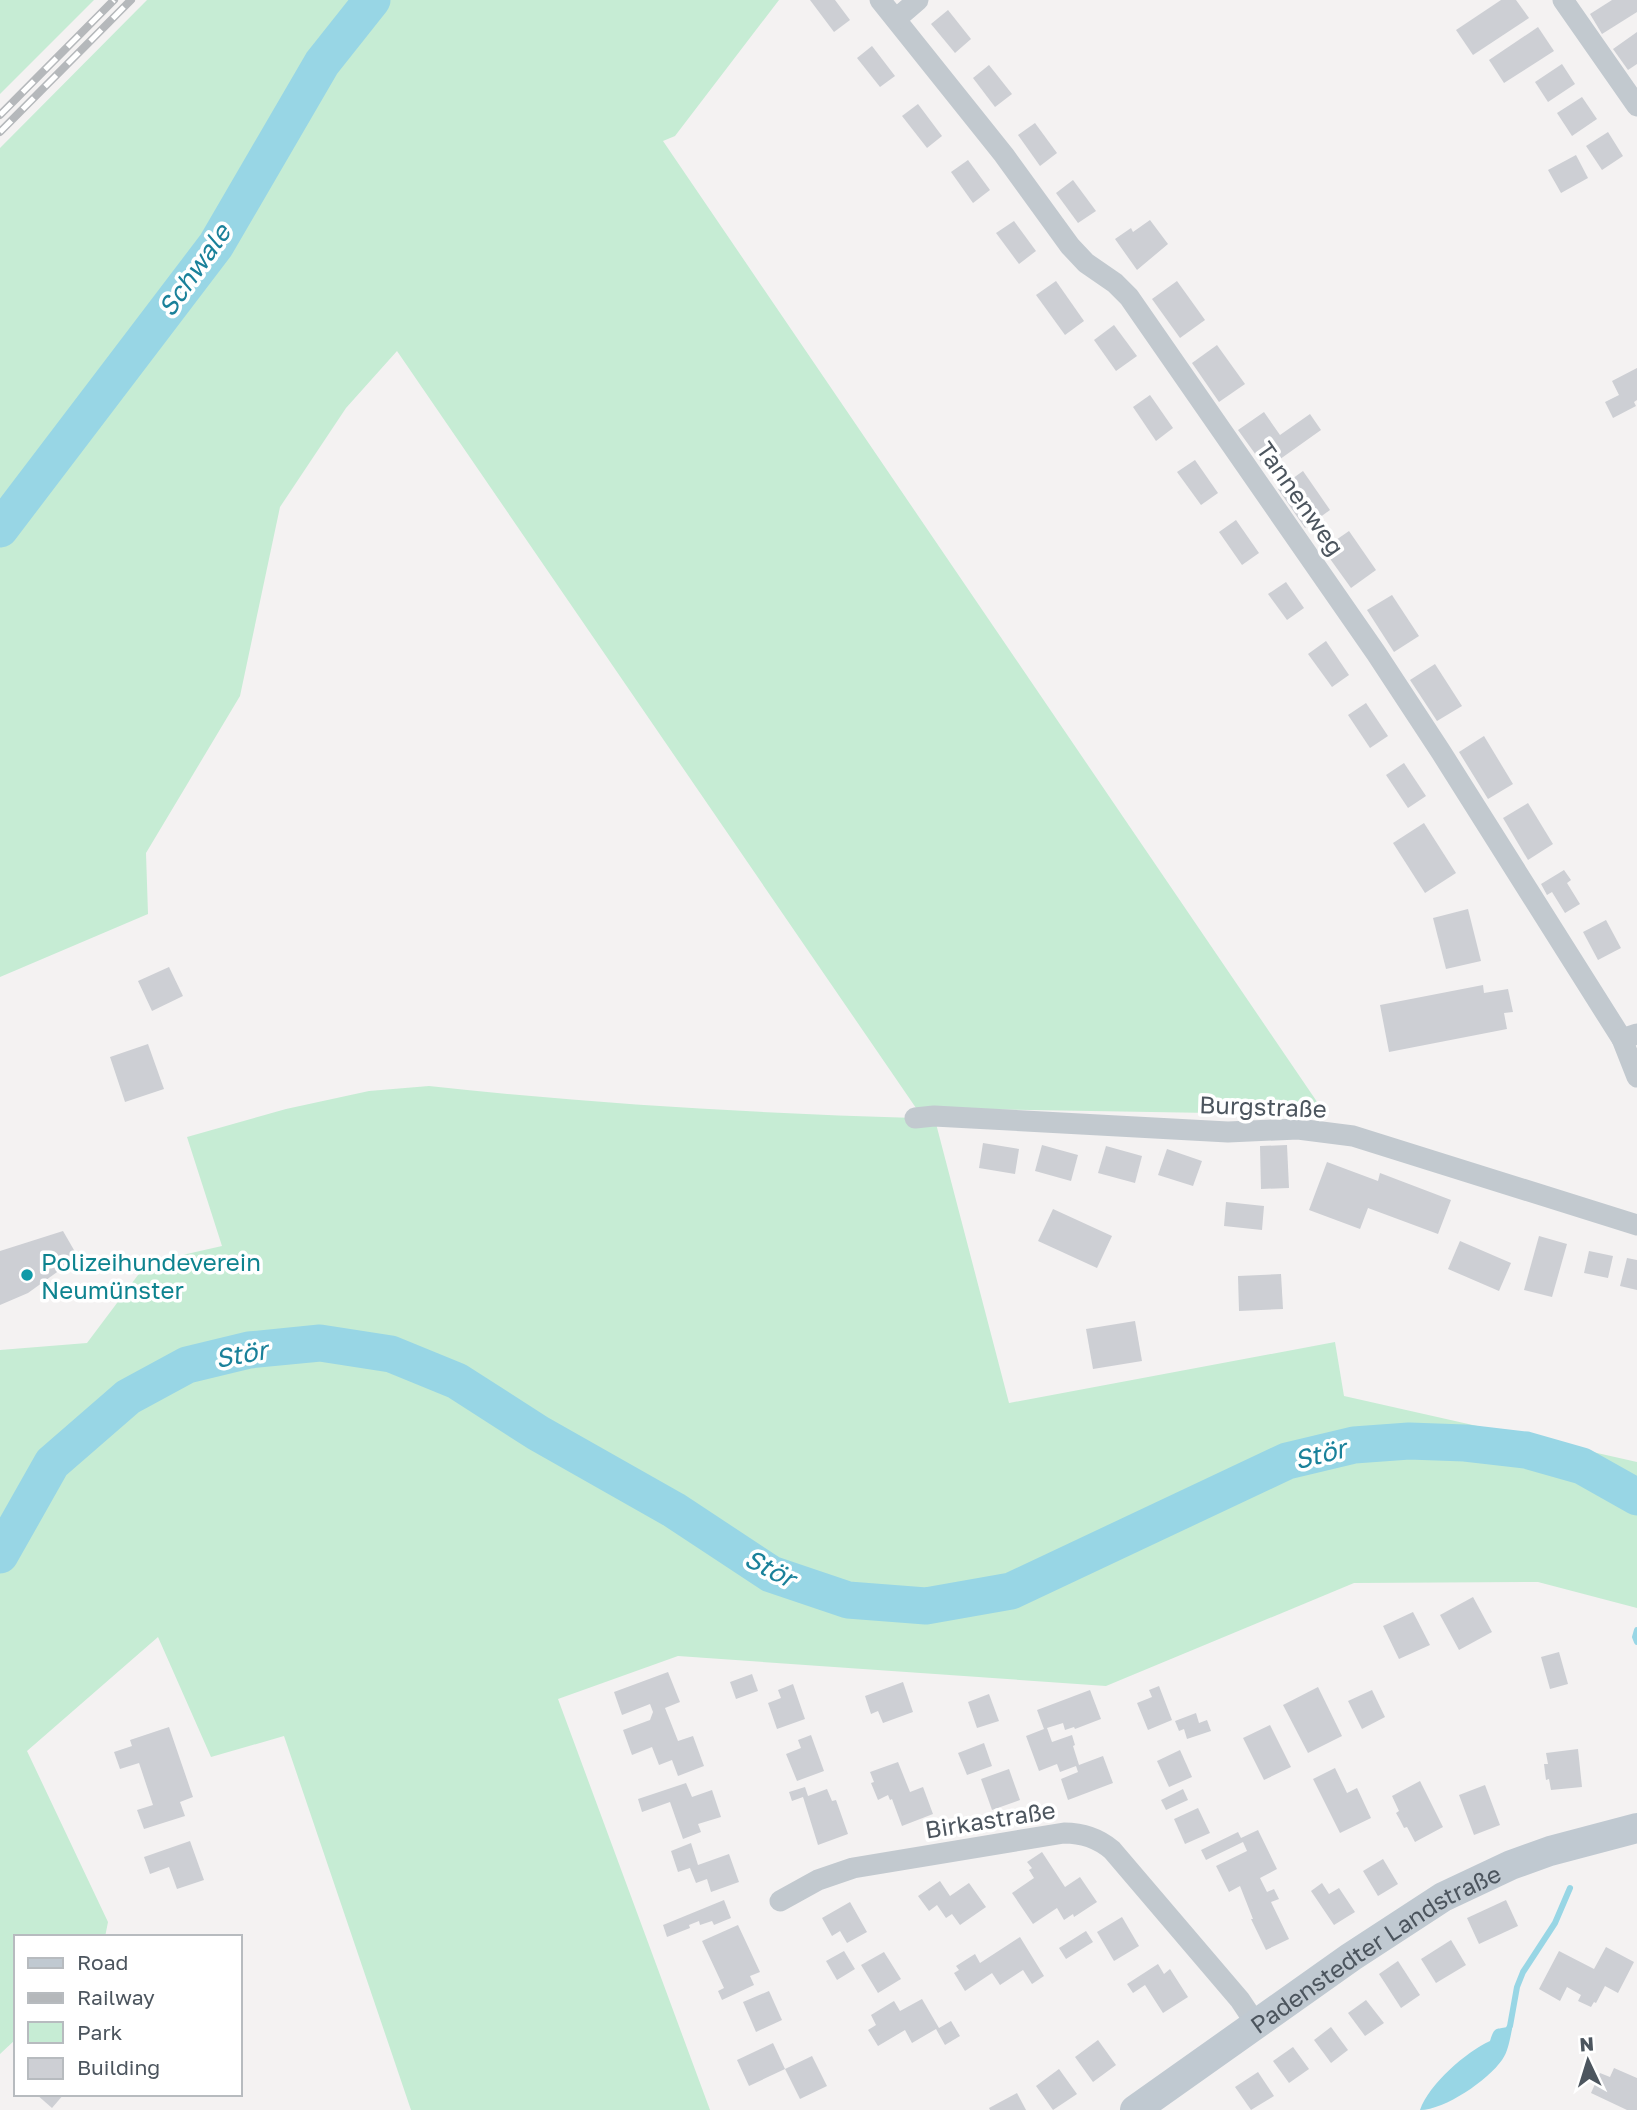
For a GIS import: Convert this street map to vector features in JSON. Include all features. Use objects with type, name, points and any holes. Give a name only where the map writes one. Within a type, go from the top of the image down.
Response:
[{"type":"street","name":"Tannenweg","points":[[880,0],[1004,155],[1070,246],[1086,263],[1115,283],[1129,297],[1313,560],[1630,1037],[1637,1077]]},
{"type":"street","points":[[896,19],[918,0]]},
{"type":"street","points":[[1563,0],[1637,106]]},
{"type":"street","name":"Burgstraße","points":[[915,1118],[934,1116],[1228,1132],[1298,1129],[1345,1135],[1637,1225]]},
{"type":"street","name":"Padenstedter Landstraße","points":[[1135,2110],[1351,1957],[1443,1897],[1511,1865],[1550,1851],[1637,1828]]},
{"type":"street","name":"Birkastraße","points":[[779,1901],[818,1880],[853,1868],[1063,1833],[1084,1835],[1112,1850],[1240,2000],[1256,2024]]},
{"type":"green space","points":[[0,0],[94,0],[0,94]]},
{"type":"green space","points":[[147,0],[779,0],[675,136],[663,141],[1326,1115],[916,1108],[397,351],[346,408],[280,507],[240,696],[146,853],[148,914],[0,977],[0,148]]},
{"type":"green space","points":[[429,1086],[672,1107],[854,1116],[934,1116],[1009,1403],[1335,1342],[1344,1396],[1637,1462],[1637,1608],[1538,1582],[1354,1583],[1106,1686],[678,1656],[558,1699],[710,2110],[411,2110],[284,1736],[211,1757],[158,1637],[27,1751],[108,1922],[105,1935],[14,1935],[14,2041],[0,2054],[0,1350],[87,1343],[147,1263],[222,1246],[187,1137],[286,1109],[369,1091]],"holes":[[[571,1452],[674,1510],[747,1559]]]},
{"type":"water","points":[[1510,2026],[1512,2029],[1506,2053],[1487,2076],[1453,2099],[1430,2109],[1420,2110],[1431,2090],[1449,2070],[1490,2041],[1495,2030]]},
{"type":"building","points":[[810,0],[835,0],[850,20],[834,32]]},
{"type":"building","points":[[1501,0],[1516,0],[1529,18],[1473,55],[1456,30]]},
{"type":"building","points":[[1612,0],[1637,0],[1637,12],[1602,34],[1590,14]]},
{"type":"building","points":[[948,10],[971,39],[955,53],[931,24]]},
{"type":"building","points":[[1538,27],[1554,51],[1504,83],[1489,60]]},
{"type":"building","points":[[1637,32],[1637,64],[1628,70],[1613,49]]},
{"type":"building","points":[[872,46],[895,76],[880,87],[857,58]]},
{"type":"building","points":[[1562,64],[1575,84],[1548,102],[1535,82]]},
{"type":"building","points":[[989,65],[1012,94],[995,107],[973,78]]},
{"type":"building","points":[[1582,97],[1597,119],[1572,136],[1557,113]]},
{"type":"building","points":[[918,104],[942,136],[927,148],[902,116]]},
{"type":"building","points":[[1035,123],[1057,153],[1040,166],[1018,135]]},
{"type":"building","points":[[1608,132],[1623,156],[1602,170],[1586,146]]},
{"type":"building","points":[[1576,155],[1588,178],[1561,193],[1548,170]]},
{"type":"building","points":[[968,160],[990,190],[973,203],[951,172]]},
{"type":"building","points":[[1073,180],[1096,211],[1078,223],[1056,193]]},
{"type":"building","points":[[1150,220],[1168,244],[1137,270],[1115,239],[1131,228],[1133,232]]},
{"type":"building","points":[[1014,221],[1036,251],[1019,264],[996,233]]},
{"type":"building","points":[[1056,281],[1084,321],[1065,335],[1036,295]]},
{"type":"building","points":[[1177,281],[1205,320],[1180,338],[1152,299]]},
{"type":"building","points":[[1114,325],[1137,356],[1116,371],[1094,340]]},
{"type":"building","points":[[1217,345],[1245,384],[1219,402],[1192,363]]},
{"type":"building","points":[[1637,368],[1637,400],[1634,402],[1636,406],[1613,418],[1605,402],[1619,395],[1612,381]]},
{"type":"building","points":[[1150,395],[1173,428],[1156,441],[1133,407]]},
{"type":"building","points":[[1264,412],[1280,435],[1310,414],[1321,430],[1266,469],[1238,430]]},
{"type":"building","points":[[1195,460],[1218,493],[1201,505],[1177,472]]},
{"type":"building","points":[[1303,471],[1330,510],[1305,528],[1278,489]]},
{"type":"building","points":[[1236,520],[1259,553],[1242,565],[1219,532]]},
{"type":"building","points":[[1349,531],[1376,570],[1351,588],[1323,549]]},
{"type":"building","points":[[1286,582],[1304,608],[1287,620],[1268,594]]},
{"type":"building","points":[[1392,595],[1419,636],[1394,652],[1367,610]]},
{"type":"building","points":[[1326,641],[1349,675],[1332,687],[1308,654]]},
{"type":"building","points":[[1435,664],[1462,706],[1437,721],[1410,680]]},
{"type":"building","points":[[1366,703],[1388,736],[1370,748],[1348,715]]},
{"type":"building","points":[[1484,736],[1513,784],[1488,799],[1459,752]]},
{"type":"building","points":[[1404,763],[1426,796],[1408,808],[1386,775]]},
{"type":"building","points":[[1528,803],[1553,844],[1528,860],[1503,818]]},
{"type":"building","points":[[1424,823],[1456,873],[1425,893],[1393,843]]},
{"type":"building","points":[[1564,870],[1571,880],[1567,883],[1580,904],[1565,913],[1552,892],[1547,895],[1541,884]]},
{"type":"building","points":[[1468,909],[1481,961],[1446,969],[1433,918]]},
{"type":"building","points":[[1606,920],[1621,948],[1598,960],[1583,932]]},
{"type":"building","points":[[169,967],[183,996],[152,1011],[138,981]]},
{"type":"building","points":[[1483,985],[1484,993],[1508,989],[1513,1012],[1504,1013],[1507,1029],[1389,1052],[1380,1005]]},
{"type":"building","points":[[148,1044],[164,1089],[125,1102],[110,1057]]},
{"type":"building","points":[[983,1143],[1019,1149],[1015,1174],[979,1168]]},
{"type":"building","points":[[1042,1145],[1078,1155],[1071,1181],[1035,1171]]},
{"type":"building","points":[[1287,1145],[1289,1188],[1261,1189],[1260,1146]]},
{"type":"building","points":[[1106,1146],[1142,1156],[1135,1183],[1098,1173]]},
{"type":"building","points":[[1167,1149],[1202,1161],[1193,1186],[1158,1175]]},
{"type":"building","points":[[1327,1162],[1378,1181],[1380,1173],[1451,1200],[1438,1234],[1368,1208],[1360,1229],[1309,1210]]},
{"type":"building","points":[[1226,1202],[1264,1206],[1262,1230],[1224,1226]]},
{"type":"building","points":[[1053,1209],[1112,1236],[1097,1268],[1038,1241]]},
{"type":"building","name":"Polizeihundeverein Neumünster","points":[[63,1231],[78,1257],[28,1293],[0,1305],[0,1251]]},
{"type":"building","points":[[1539,1236],[1567,1244],[1552,1297],[1524,1290]]},
{"type":"building","points":[[1460,1241],[1511,1263],[1499,1291],[1448,1269]]},
{"type":"building","points":[[1589,1251],[1613,1256],[1608,1278],[1584,1273]]},
{"type":"building","points":[[1627,1258],[1637,1260],[1637,1290],[1620,1286]]},
{"type":"building","points":[[1281,1274],[1283,1309],[1239,1311],[1238,1276]]},
{"type":"building","points":[[1135,1321],[1142,1361],[1093,1369],[1086,1329]]},
{"type":"building","points":[[1473,1597],[1492,1632],[1459,1650],[1440,1615]]},
{"type":"building","points":[[1413,1612],[1430,1645],[1399,1659],[1383,1626]]},
{"type":"building","points":[[1559,1652],[1568,1684],[1550,1689],[1541,1657]]},
{"type":"building","points":[[668,1672],[680,1702],[665,1708],[678,1741],[693,1736],[704,1766],[678,1776],[672,1760],[659,1765],[652,1747],[632,1755],[623,1730],[650,1720],[653,1712],[650,1704],[622,1715],[614,1692]]},
{"type":"building","points":[[752,1674],[758,1691],[736,1699],[730,1682]]},
{"type":"building","points":[[903,1682],[913,1712],[883,1723],[878,1711],[871,1714],[865,1696]]},
{"type":"building","points":[[793,1684],[805,1719],[777,1729],[768,1703],[781,1698],[778,1690]]},
{"type":"building","points":[[1159,1686],[1172,1720],[1148,1730],[1137,1703],[1152,1697],[1149,1690]]},
{"type":"building","points":[[1318,1687],[1342,1736],[1308,1753],[1283,1705]]},
{"type":"building","points":[[1090,1690],[1101,1719],[1075,1729],[1065,1730],[1063,1723],[1047,1728],[1052,1742],[1072,1735],[1079,1765],[1103,1756],[1113,1783],[1068,1800],[1061,1779],[1078,1772],[1076,1766],[1060,1772],[1057,1764],[1039,1771],[1026,1736],[1044,1729],[1037,1710]]},
{"type":"building","points":[[1372,1690],[1385,1717],[1362,1729],[1348,1701]]},
{"type":"building","points":[[989,1694],[999,1721],[977,1728],[968,1702]]},
{"type":"building","points":[[1196,1713],[1199,1723],[1207,1720],[1211,1731],[1187,1739],[1184,1729],[1179,1731],[1175,1721]]},
{"type":"building","points":[[1270,1725],[1291,1767],[1264,1780],[1243,1738]]},
{"type":"building","points":[[169,1727],[193,1797],[180,1802],[185,1816],[144,1829],[137,1810],[153,1805],[139,1763],[120,1769],[114,1752],[132,1746],[130,1740]]},
{"type":"building","points":[[811,1735],[824,1771],[797,1781],[786,1754],[801,1748],[798,1740]]},
{"type":"building","points":[[984,1743],[992,1766],[967,1775],[958,1753]]},
{"type":"building","points":[[1578,1749],[1582,1787],[1551,1790],[1549,1779],[1546,1780],[1546,1753]]},
{"type":"building","points":[[1180,1750],[1192,1777],[1169,1787],[1157,1761]]},
{"type":"building","points":[[898,1762],[910,1792],[923,1787],[933,1814],[902,1826],[892,1799],[890,1800],[888,1795],[878,1800],[870,1772]]},
{"type":"building","points":[[1335,1768],[1347,1793],[1357,1788],[1371,1818],[1340,1833],[1313,1779]]},
{"type":"building","points":[[1009,1769],[1020,1800],[992,1810],[981,1779]]},
{"type":"building","points":[[1420,1781],[1443,1827],[1415,1842],[1396,1813],[1399,1811],[1392,1796]]},
{"type":"building","points":[[686,1783],[692,1797],[712,1790],[721,1817],[698,1824],[701,1832],[683,1839],[670,1802],[642,1812],[638,1799]]},
{"type":"building","points":[[1485,1785],[1500,1825],[1474,1835],[1459,1795]]},
{"type":"building","points":[[805,1787],[808,1796],[827,1789],[832,1801],[836,1800],[848,1834],[818,1845],[803,1797],[792,1801],[789,1792]]},
{"type":"building","points":[[1183,1789],[1188,1800],[1166,1810],[1161,1800]]},
{"type":"building","points":[[1198,1808],[1210,1833],[1185,1844],[1174,1819]]},
{"type":"building","points":[[1258,1830],[1277,1869],[1260,1878],[1267,1892],[1274,1889],[1279,1899],[1271,1902],[1289,1939],[1266,1950],[1251,1919],[1240,1886],[1229,1892],[1216,1866],[1247,1851],[1243,1842],[1206,1860],[1201,1850],[1238,1832],[1241,1838]]},
{"type":"building","points":[[190,1841],[204,1880],[177,1889],[169,1867],[150,1874],[144,1857]]},
{"type":"building","points":[[691,1843],[698,1865],[729,1854],[739,1882],[711,1892],[707,1879],[696,1883],[690,1868],[678,1872],[671,1851]]},
{"type":"building","points":[[1042,1852],[1065,1887],[1080,1877],[1097,1902],[1074,1917],[1073,1914],[1064,1920],[1057,1908],[1033,1924],[1012,1893],[1034,1878],[1029,1870],[1032,1868],[1027,1862]]},
{"type":"building","points":[[1383,1859],[1398,1884],[1378,1896],[1363,1871]]},
{"type":"building","points":[[940,1881],[950,1896],[969,1883],[986,1907],[960,1925],[952,1914],[946,1918],[937,1905],[929,1911],[918,1896]]},
{"type":"building","points":[[1322,1883],[1329,1894],[1339,1888],[1355,1912],[1334,1925],[1311,1891]]},
{"type":"building","points":[[724,1900],[731,1918],[714,1925],[712,1921],[700,1925],[699,1921],[689,1925],[690,1928],[667,1937],[663,1925]]},
{"type":"building","points":[[1506,1900],[1518,1926],[1479,1944],[1467,1918]]},
{"type":"building","points":[[850,1902],[867,1932],[847,1943],[840,1931],[832,1936],[822,1918]]},
{"type":"building","points":[[1122,1917],[1139,1946],[1114,1961],[1097,1932]]},
{"type":"building","points":[[738,1925],[760,1972],[750,1976],[754,1985],[722,2000],[718,1991],[724,1988],[702,1941]]},
{"type":"building","points":[[1086,1931],[1093,1942],[1066,1959],[1059,1948]]},
{"type":"building","points":[[1020,1937],[1044,1976],[1032,1984],[1023,1970],[1000,1985],[992,1973],[965,1991],[954,1973],[959,1970],[956,1966],[975,1954],[980,1963]]},
{"type":"building","points":[[1451,1940],[1466,1965],[1436,1983],[1421,1959]]},
{"type":"building","points":[[1606,1947],[1634,1962],[1618,1993],[1605,1986],[1591,2007],[1578,2001],[1581,1995],[1567,1987],[1560,2001],[1539,1989],[1559,1951],[1594,1969]]},
{"type":"building","points":[[844,1951],[855,1969],[837,1980],[826,1961]]},
{"type":"building","points":[[884,1952],[901,1979],[878,1993],[861,1965]]},
{"type":"building","points":[[1398,1961],[1420,1995],[1401,2008],[1379,1974]]},
{"type":"building","points":[[1158,1964],[1164,1974],[1170,1969],[1188,1997],[1163,2013],[1145,1985],[1133,1993],[1127,1984]]},
{"type":"building","points":[[769,1991],[782,2020],[756,2032],[743,2002]]},
{"type":"building","points":[[922,1999],[939,2028],[951,2021],[960,2036],[945,2045],[936,2029],[912,2043],[905,2030],[878,2046],[868,2030],[876,2025],[871,2015],[894,2001],[900,2011]]},
{"type":"building","points":[[1366,2000],[1384,2023],[1365,2036],[1348,2013]]},
{"type":"building","points":[[1331,2027],[1348,2050],[1331,2063],[1314,2040]]},
{"type":"building","points":[[1098,2040],[1116,2065],[1093,2082],[1075,2057]]},
{"type":"building","points":[[773,2043],[785,2069],[749,2086],[737,2060]]},
{"type":"building","points":[[1293,2047],[1309,2069],[1289,2083],[1273,2061]]},
{"type":"building","points":[[812,2056],[827,2086],[800,2099],[785,2069]]},
{"type":"building","points":[[1614,2068],[1637,2078],[1637,2110],[1627,2110],[1591,2093],[1600,2073],[1610,2077]]},
{"type":"building","points":[[1059,2069],[1077,2094],[1053,2110],[1036,2086]]},
{"type":"building","points":[[1258,2072],[1274,2096],[1251,2110],[1235,2087]]},
{"type":"building","points":[[1017,2093],[1026,2110],[990,2110],[989,2108]]},
{"type":"building","points":[[38,2096],[62,2096],[52,2108]]},
{"type":"waterway","name":"Schwale","points":[[0,529],[216,245],[322,63],[372,0]]},
{"type":"waterway","name":"Stör","points":[[0,1555],[52,1463],[128,1397],[187,1365],[249,1350],[320,1343],[391,1354],[457,1381],[538,1433],[674,1510],[771,1574],[848,1600],[926,1606],[1011,1591],[1287,1461],[1354,1445],[1409,1441],[1465,1443],[1526,1450],[1582,1466],[1637,1497]]},
{"type":"waterway","points":[[1637,1630],[1637,1642]]},
{"type":"waterway","points":[[1507,2032],[1523,1972],[1555,1923],[1570,1888]]},
{"type":"railway","points":[[0,115],[114,0]]},
{"type":"railway","points":[[0,132],[131,0]]},
{"type":"place","name":"Polizeihundeverein Neumünster","points":[[27,1275]]}]
